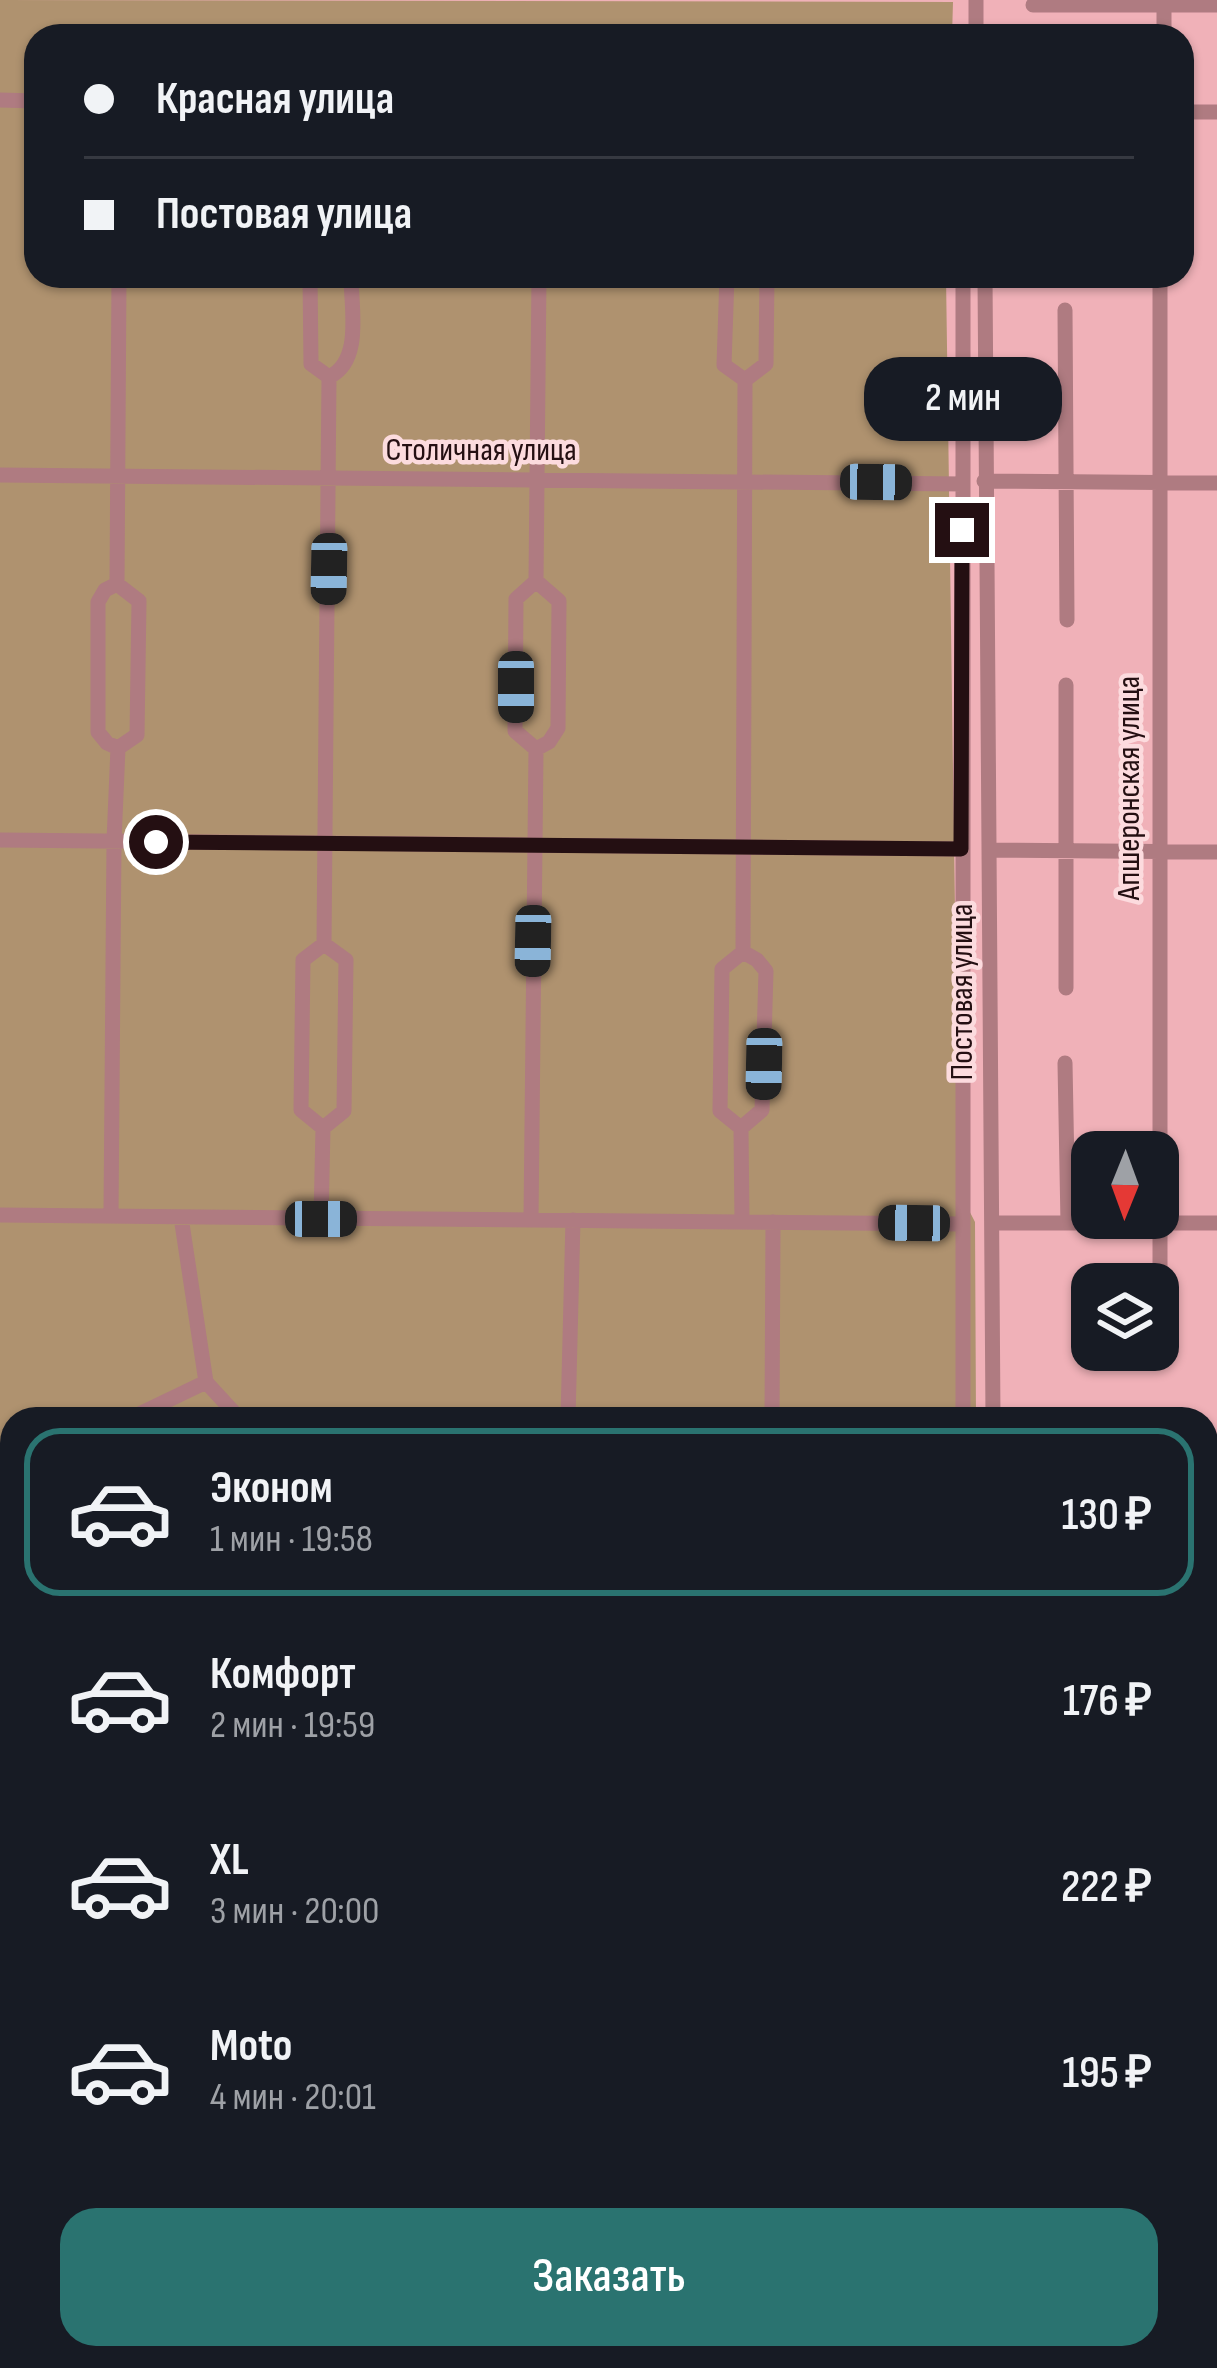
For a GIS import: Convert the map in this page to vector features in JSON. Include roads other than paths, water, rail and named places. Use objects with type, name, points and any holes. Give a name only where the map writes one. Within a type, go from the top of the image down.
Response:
[{"type":"street","points":[[1034,4],[1217,5]]},
{"type":"street","points":[[1164,5],[1164,24]]},
{"type":"street","points":[[118,584],[119,288]]},
{"type":"street","points":[[310,288],[311,364],[329,377]]},
{"type":"street","points":[[329,377],[342,371],[350,358],[352,288]]},
{"type":"street","points":[[536,749],[515,731],[516,599],[536,581],[539,288]]},
{"type":"street","points":[[727,288],[724,364],[745,380]]},
{"type":"street","points":[[745,380],[766,364],[767,288]]},
{"type":"street","name":"Постовая улица","points":[[963,288],[963,1407]]},
{"type":"street","name":"Постовая улица","points":[[985,288],[993,1407]]},
{"type":"street","name":"Апшеронская улица","points":[[1159,1131],[1160,288]]},
{"type":"street","points":[[1065,310],[1066,620]]},
{"type":"street","points":[[324,944],[329,377]]},
{"type":"street","points":[[743,952],[745,380]]},
{"type":"street","name":"Столичная улица","points":[[0,476],[963,484]]},
{"type":"street","points":[[984,481],[1217,483]]},
{"type":"street","points":[[536,581],[559,601],[557,728],[549,742],[536,749]]},
{"type":"street","points":[[118,584],[105,590],[98,602],[98,732],[118,748]]},
{"type":"street","points":[[118,584],[140,601],[137,735],[118,748]]},
{"type":"street","points":[[1066,685],[1066,988]]},
{"type":"street","points":[[111,1216],[118,748]]},
{"type":"street","points":[[531,1220],[536,749]]},
{"type":"street","points":[[0,840],[961,849]]},
{"type":"street","points":[[989,850],[1217,852]]},
{"type":"street","points":[[323,1128],[302,1110],[302,1088],[303,960],[324,944]]},
{"type":"street","points":[[321,1219],[323,1128],[344,1111],[346,960],[324,944]]},
{"type":"street","points":[[741,1128],[762,1110],[766,971],[743,952]]},
{"type":"street","points":[[741,1128],[719,1111],[722,969],[743,952]]},
{"type":"street","points":[[1064,1063],[1067,1223]]},
{"type":"street","points":[[741,1128],[742,1222]]},
{"type":"street","points":[[0,1215],[961,1224]]},
{"type":"street","points":[[181,1217],[206,1382],[229,1407]]},
{"type":"street","points":[[568,1407],[573,1220]]},
{"type":"street","points":[[772,1407],[773,1222]]},
{"type":"street","points":[[1179,1222],[1217,1223]]},
{"type":"street","points":[[992,1223],[1071,1223]]},
{"type":"street","points":[[154,1407],[206,1382]]}]
